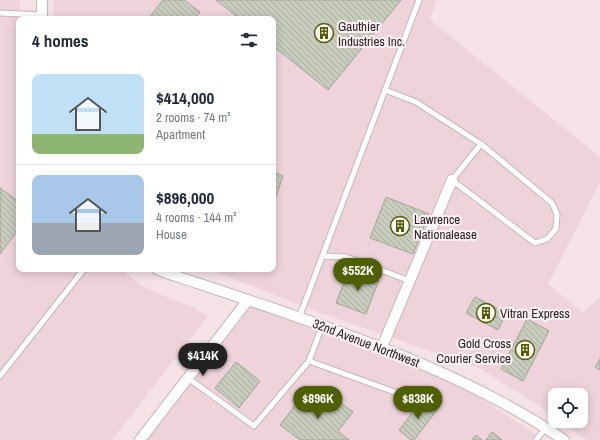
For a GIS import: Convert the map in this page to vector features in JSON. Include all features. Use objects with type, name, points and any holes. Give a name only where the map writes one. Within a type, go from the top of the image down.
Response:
[{"type":"street","points":[[42,0],[42,16]]},
{"type":"street","points":[[382,347],[452,180]]},
{"type":"street","name":"32nd Avenue Northwest","points":[[166,272],[382,347],[456,378],[511,406],[564,440]]},
{"type":"street","points":[[140,440],[248,300]]},
{"type":"lane","points":[[299,318],[420,0]]},
{"type":"lane","points":[[0,13],[32,16]]},
{"type":"lane","points":[[385,90],[416,102],[481,144],[552,203],[557,214],[556,229],[547,239],[535,243],[452,180],[481,144]]},
{"type":"lane","points":[[322,256],[346,257],[410,281]]},
{"type":"lane","points":[[0,376],[82,272]]},
{"type":"lane","points":[[188,378],[254,426],[309,362],[322,326]]},
{"type":"lane","points":[[309,362],[400,394]]},
{"type":"lane","points":[[536,440],[546,428]]},
{"type":"shaded area","points":[[0,0],[20,0],[20,16],[16,16],[16,272],[125,272],[140,285],[193,307],[208,316],[112,440],[0,440]]},
{"type":"shaded area","points":[[54,0],[436,0],[430,20],[600,157],[600,182],[548,284],[583,313],[600,297],[600,440],[586,440],[570,428],[588,428],[588,388],[548,388],[548,412],[479,368],[321,313],[216,272],[276,272],[276,16],[54,16]]},
{"type":"shaded area","points":[[251,307],[410,364],[469,391],[543,440],[147,440]]},
{"type":"building","points":[[163,0],[184,0],[200,12],[197,16],[150,16]]},
{"type":"building","name":"Gauthier Industries Inc.","points":[[216,0],[401,0],[328,90],[276,48],[276,16],[236,16]]},
{"type":"building","points":[[276,173],[283,176],[276,196]]},
{"type":"building","points":[[0,188],[16,200],[16,233],[0,254]]},
{"type":"building","name":"Lawrence Nationalease","points":[[386,197],[429,214],[413,254],[370,238]]},
{"type":"building","points":[[349,269],[379,280],[366,314],[336,303]]},
{"type":"building","name":"Vitran Express","points":[[475,297],[506,313],[498,330],[466,313]]},
{"type":"building","name":"Gold Cross Courier Service","points":[[527,319],[549,331],[523,381],[501,369]]},
{"type":"building","points":[[600,359],[600,370],[595,367]]},
{"type":"building","points":[[236,362],[260,381],[239,408],[215,388]]},
{"type":"building","points":[[325,391],[353,412],[338,431],[349,440],[300,440],[280,425],[299,400],[311,410]]},
{"type":"building","points":[[423,399],[437,410],[414,440],[411,440],[399,430]]},
{"type":"building","points":[[492,432],[502,440],[486,440]]},
{"type":"building","points":[[476,435],[482,440],[472,440]]},
{"type":"place","name":"Gauthier Industries Inc.","points":[[324,33]]},
{"type":"place","name":"Lawrence Nationalease","points":[[400,226]]},
{"type":"place","name":"Vitran Express","points":[[486,313]]},
{"type":"place","name":"Gold Cross Courier Service","points":[[525,350]]}]
